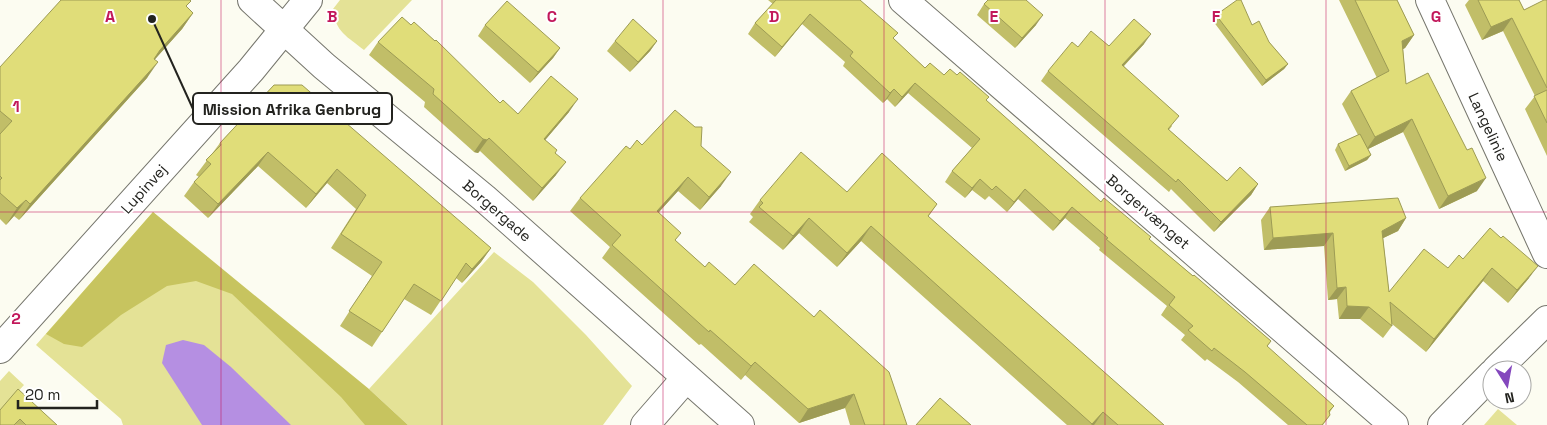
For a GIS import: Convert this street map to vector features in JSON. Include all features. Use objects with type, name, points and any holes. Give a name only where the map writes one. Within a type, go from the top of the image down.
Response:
[{"type":"street","name":"Borgergade","points":[[252,0],[284,27],[324,66],[484,198],[740,425]]},
{"type":"street","name":"Lupinvej","points":[[0,348],[251,70],[284,27],[308,0]]},
{"type":"street","name":"Borgervænget","points":[[903,0],[1394,425]]},
{"type":"street","name":"Langelinie","points":[[1430,0],[1547,254]]},
{"type":"street","points":[[1506,360],[1547,320]]},
{"type":"street","points":[[645,425],[686,378]]},
{"type":"street","points":[[1442,425],[1482,384]]},
{"type":"shaded area","points":[[340,0],[412,0],[364,50],[343,33],[336,23],[333,9]]},
{"type":"shaded area","points":[[153,212],[404,425],[123,425],[121,419],[36,345]]},
{"type":"shaded area","points":[[153,212],[369,389],[408,425],[365,425],[341,397],[232,294],[196,281],[167,286],[121,315],[82,347],[64,344],[46,334]]},
{"type":"shaded area","points":[[494,252],[533,282],[586,335],[632,386],[603,425],[408,425],[369,389]]},
{"type":"shaded area","points":[[183,340],[204,345],[231,367],[291,425],[202,425],[162,363],[166,345]]},
{"type":"shaded area","points":[[9,371],[24,385],[0,411],[0,381]]},
{"type":"shaded area","points":[[1499,410],[1517,425],[1484,425]]},
{"type":"building","points":[[61,0],[190,0],[186,6],[193,13],[160,50],[154,59],[158,62],[30,204],[26,200],[17,208],[0,193],[0,180],[2,178],[0,176],[0,134],[12,121],[0,111],[0,67]]},
{"type":"building","points":[[776,0],[860,0],[898,33],[893,38],[925,68],[930,63],[944,75],[950,69],[957,75],[960,72],[989,97],[986,100],[1101,202],[1104,198],[1151,237],[1149,239],[1271,341],[1267,346],[1334,406],[1329,411],[1330,415],[1322,425],[1307,425],[1245,372],[1214,348],[1212,351],[1188,330],[1193,326],[1169,305],[1175,297],[1106,239],[1108,238],[1072,207],[1060,221],[1025,189],[1014,202],[996,186],[992,190],[980,179],[972,188],[952,171],[980,139],[915,83],[902,97],[894,89],[890,93],[850,56],[853,52],[810,14],[782,47],[755,23]]},
{"type":"building","points":[[988,0],[1026,0],[1043,15],[1022,38],[984,4]]},
{"type":"building","points":[[1237,0],[1241,0],[1252,25],[1259,21],[1269,42],[1288,64],[1266,80],[1216,15]]},
{"type":"building","points":[[1355,0],[1397,0],[1414,35],[1402,41],[1406,84],[1428,73],[1467,150],[1472,148],[1486,178],[1448,196],[1412,119],[1375,137],[1351,91],[1389,71]]},
{"type":"building","points":[[1478,0],[1519,0],[1524,10],[1547,0],[1547,88],[1512,18],[1491,27]]},
{"type":"building","points":[[507,1],[560,48],[538,72],[485,25]]},
{"type":"building","points":[[402,17],[411,25],[414,22],[436,40],[500,103],[503,100],[518,114],[551,76],[578,99],[544,139],[557,150],[555,153],[566,162],[542,188],[489,138],[487,140],[483,139],[433,94],[434,89],[378,42]]},
{"type":"building","points":[[633,19],[657,41],[638,62],[615,41]]},
{"type":"building","points":[[1134,19],[1151,34],[1122,65],[1179,116],[1168,129],[1227,181],[1240,167],[1258,184],[1221,222],[1178,179],[1176,182],[1048,71],[1072,42],[1078,47],[1091,31],[1109,46]]},
{"type":"building","points":[[274,85],[302,85],[491,248],[472,269],[466,263],[441,301],[414,284],[382,332],[349,311],[382,262],[341,234],[366,195],[337,169],[316,194],[268,152],[218,204],[194,182],[211,164],[206,160],[221,145],[220,143]]},
{"type":"building","points":[[1547,90],[1547,123],[1534,96]]},
{"type":"building","points":[[675,110],[695,127],[702,127],[701,146],[731,172],[709,197],[688,177],[657,211],[681,233],[675,240],[705,267],[709,262],[735,285],[754,264],[814,317],[820,310],[889,372],[907,425],[865,425],[854,394],[808,409],[755,362],[751,366],[710,330],[709,332],[612,245],[621,235],[580,198],[626,146],[630,149],[637,140],[642,145]]},
{"type":"building","points":[[1360,134],[1371,155],[1349,166],[1338,144]]},
{"type":"building","points":[[801,152],[847,192],[882,153],[937,204],[928,216],[1164,425],[1118,425],[1103,412],[1092,424],[871,226],[847,253],[809,218],[793,236],[759,207],[763,203],[760,200]]},
{"type":"building","points":[[1398,198],[1406,218],[1382,231],[1389,292],[1424,249],[1448,268],[1459,255],[1463,259],[1490,228],[1501,238],[1503,236],[1538,266],[1517,290],[1492,268],[1434,339],[1390,302],[1392,326],[1369,307],[1347,306],[1346,287],[1337,288],[1333,233],[1273,238],[1270,207]]},
{"type":"building","points":[[18,389],[57,425],[26,425],[20,419],[14,425],[0,425],[0,410]]},
{"type":"building","points":[[940,398],[971,425],[916,425]]},
{"type":"place","name":"Mission Afrika Genbrug","points":[[152,19]]}]
